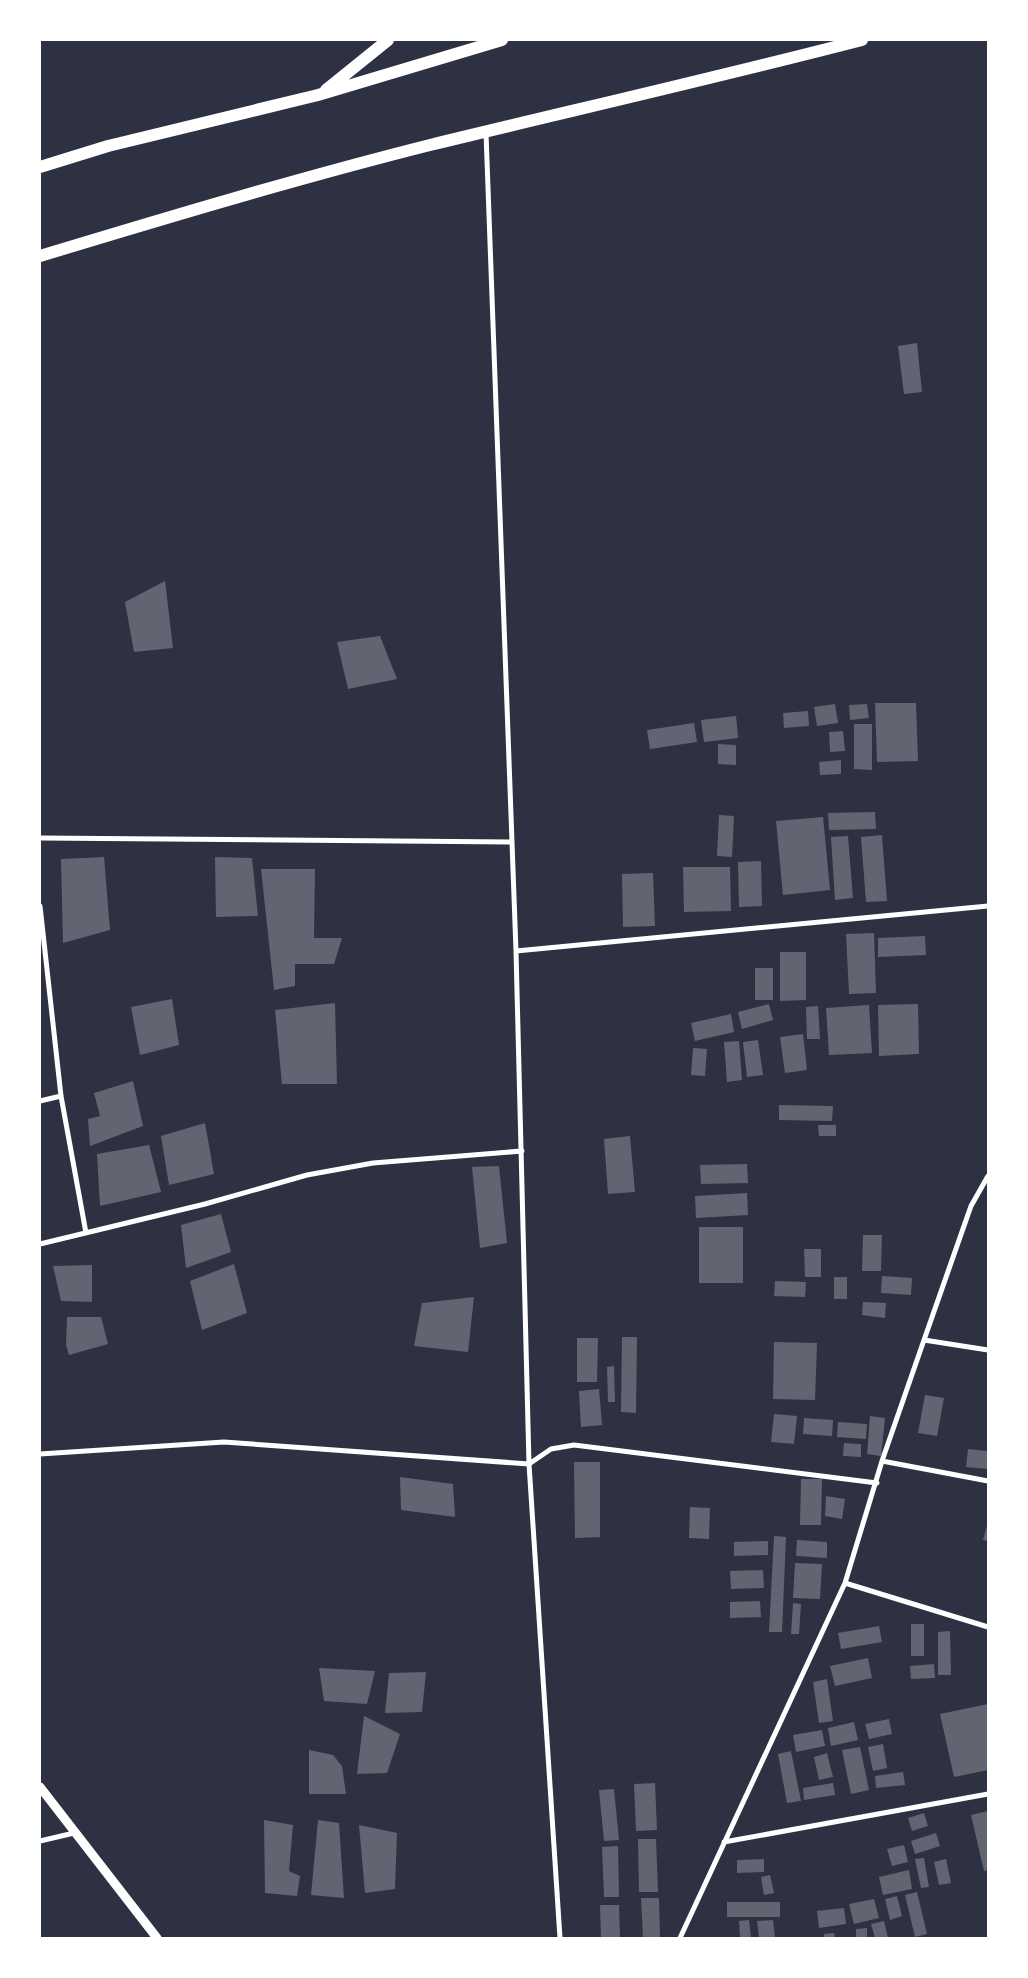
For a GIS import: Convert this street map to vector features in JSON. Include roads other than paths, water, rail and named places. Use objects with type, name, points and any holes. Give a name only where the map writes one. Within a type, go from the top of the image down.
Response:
[{"type":"main road","points":[[318,96],[388,40]]},
{"type":"main road","points":[[40,167],[108,146],[318,96],[502,40]]},
{"type":"main road","points":[[40,256],[186,212],[486,132],[707,80],[862,40]]},
{"type":"street","points":[[486,132],[516,951],[529,1464],[560,1938]]},
{"type":"street","points":[[40,838],[512,842]]},
{"type":"street","points":[[40,906],[61,1096],[86,1233]]},
{"type":"street","points":[[516,951],[988,906]]},
{"type":"street","points":[[40,1100],[61,1096]]},
{"type":"street","points":[[40,1244],[205,1204],[307,1175],[373,1163],[522,1151]]},
{"type":"street","points":[[680,1938],[845,1583],[877,1483],[882,1461],[971,1206],[988,1176]]},
{"type":"street","points":[[924,1340],[988,1350]]},
{"type":"street","points":[[40,1454],[224,1442],[529,1464],[551,1449],[574,1445],[877,1483]]},
{"type":"street","points":[[882,1461],[988,1481]]},
{"type":"street","points":[[845,1583],[988,1627]]},
{"type":"street","points":[[40,1787],[157,1938]]},
{"type":"street","points":[[724,1842],[988,1794]]},
{"type":"street","points":[[40,1841],[74,1833]]}]
